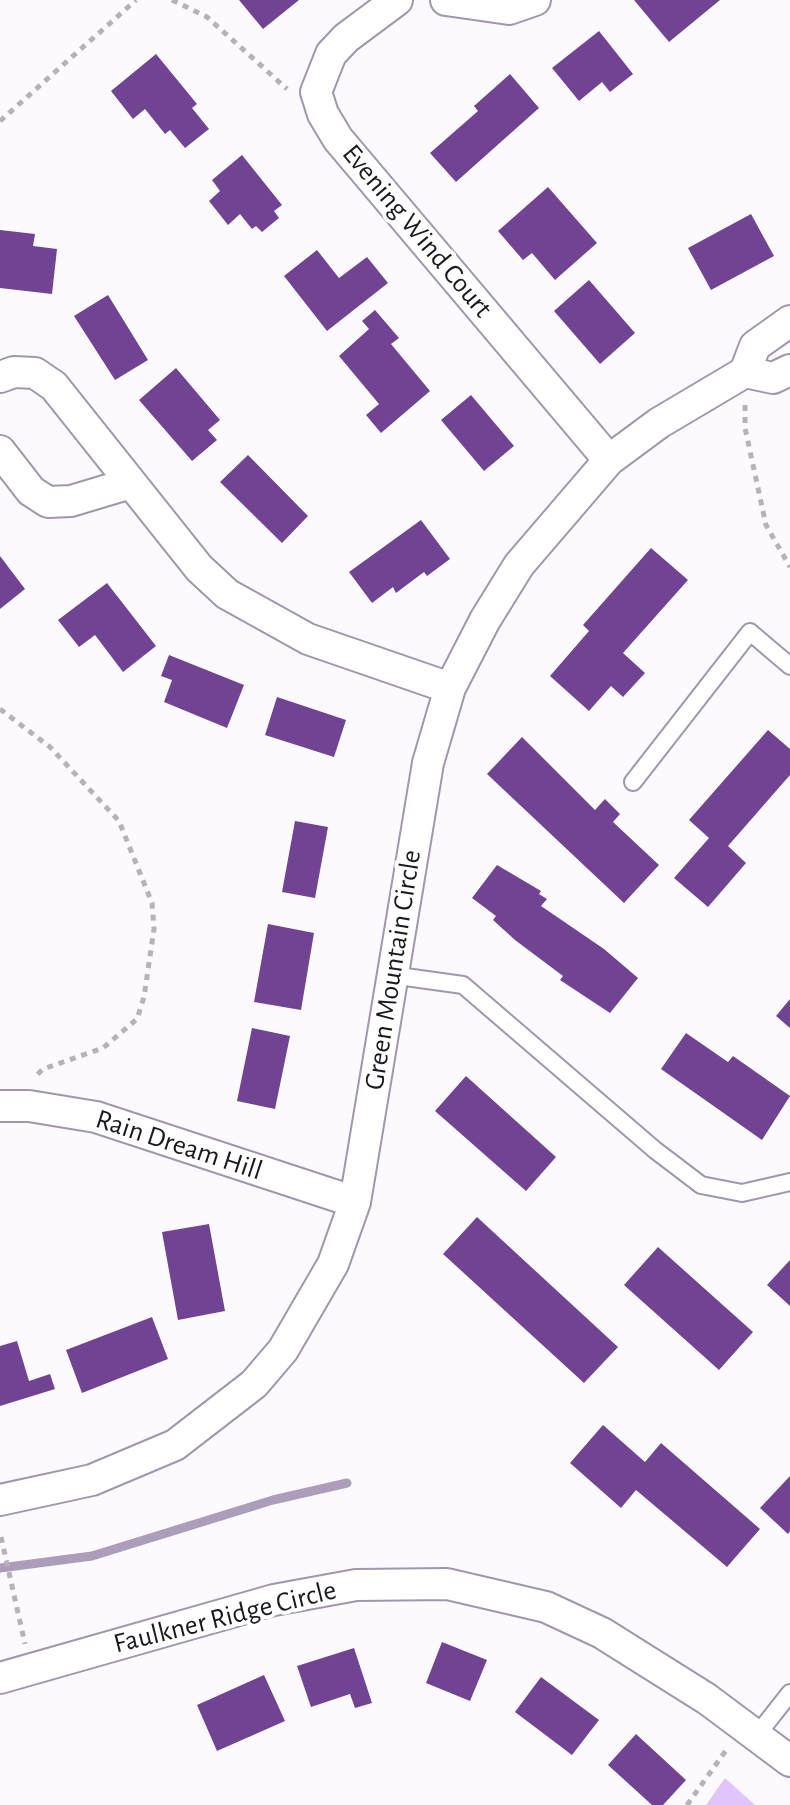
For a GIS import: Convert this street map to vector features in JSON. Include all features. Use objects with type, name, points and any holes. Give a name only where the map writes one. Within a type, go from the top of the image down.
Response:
[{"type":"street","points":[[316,92],[331,54],[346,38],[397,0],[407,0]]},
{"type":"street","points":[[446,0],[509,9],[535,0]]},
{"type":"street","name":"Evening Wind Court","points":[[316,92],[338,139],[609,460]]},
{"type":"street","name":"Green Mountain Circle","points":[[0,1500],[92,1480],[175,1445],[254,1384],[283,1350],[311,1308],[333,1264],[355,1202],[428,763],[450,688],[485,620],[519,565],[609,460],[659,423],[745,372],[755,346],[790,321]]},
{"type":"street","points":[[745,372],[773,378],[790,370]]},
{"type":"street","points":[[0,377],[14,372],[35,373],[54,386],[199,568],[238,601],[308,639],[450,688]]},
{"type":"street","points":[[0,451],[31,491],[48,502],[71,501],[131,483]]},
{"type":"street","name":"Rain Dream Hill","points":[[14,1106],[96,1117],[355,1202]]},
{"type":"street","name":"Faulkner Ridge Circle","points":[[0,1678],[274,1600],[356,1585],[447,1584],[546,1607],[602,1633],[748,1729],[790,1761]]},
{"type":"lane","points":[[633,782],[750,632],[790,666]]},
{"type":"lane","points":[[391,975],[463,985],[655,1150],[701,1185],[742,1193],[790,1182]]},
{"type":"lane","points":[[748,1729],[790,1693]]},
{"type":"path","points":[[0,121],[136,0]]},
{"type":"path","points":[[172,0],[207,17],[289,91],[316,92]]},
{"type":"path","points":[[745,372],[745,428],[757,487],[766,525],[790,567]]},
{"type":"path","points":[[0,709],[50,747],[119,821],[152,903],[154,929],[137,1019],[103,1048],[43,1069],[14,1106]]},
{"type":"path","points":[[1,1537],[12,1598],[31,1668]]},
{"type":"path","points":[[687,1805],[748,1729]]},
{"type":"shaded area","points":[[725,1778],[755,1805],[706,1805]]},
{"type":"building","points":[[239,0],[299,0],[263,29]]},
{"type":"building","points":[[634,0],[720,0],[669,42]]},
{"type":"building","points":[[599,31],[633,74],[610,92],[602,82],[579,101],[552,68]]},
{"type":"building","points":[[156,54],[197,104],[192,108],[209,129],[185,148],[170,130],[165,134],[145,109],[133,119],[111,91]]},
{"type":"building","points":[[510,74],[539,108],[456,182],[430,153],[478,111],[474,106]]},
{"type":"building","points":[[242,155],[282,205],[274,211],[279,218],[262,232],[256,226],[252,229],[240,214],[228,225],[209,201],[220,191],[212,180]]},
{"type":"building","points":[[548,187],[597,243],[555,280],[532,253],[523,260],[498,231]]},
{"type":"building","points":[[751,214],[774,256],[711,290],[688,248]]},
{"type":"building","points":[[0,230],[35,234],[33,246],[57,249],[52,294],[0,288]]},
{"type":"building","points":[[317,250],[339,278],[367,257],[388,283],[327,331],[284,276]]},
{"type":"building","points":[[589,280],[635,333],[600,364],[554,311]]},
{"type":"building","points":[[108,295],[148,360],[115,380],[74,316]]},
{"type":"building","points":[[375,310],[399,338],[391,344],[430,391],[381,433],[366,415],[379,404],[339,356],[369,329],[362,321]]},
{"type":"building","points":[[176,368],[220,420],[208,430],[217,440],[192,461],[139,400]]},
{"type":"building","points":[[471,395],[514,446],[484,471],[441,420]]},
{"type":"building","points":[[248,455],[308,516],[282,543],[220,482]]},
{"type":"building","points":[[421,520],[450,559],[427,576],[424,572],[396,593],[393,587],[372,603],[349,572]]},
{"type":"building","points":[[651,548],[688,580],[623,653],[645,673],[623,697],[611,686],[589,711],[550,676],[589,631],[583,625]]},
{"type":"building","points":[[0,556],[25,589],[0,609]]},
{"type":"building","points":[[107,583],[156,646],[123,672],[95,635],[79,647],[58,620]]},
{"type":"building","points":[[169,655],[244,685],[227,728],[164,702],[172,680],[161,676]]},
{"type":"building","points":[[277,697],[346,720],[334,757],[265,735]]},
{"type":"building","points":[[768,730],[790,749],[790,775],[728,846],[746,863],[708,907],[674,878],[709,838],[689,820]]},
{"type":"building","points":[[522,737],[595,810],[605,799],[620,814],[613,822],[659,865],[624,903],[487,774]]},
{"type":"building","points":[[295,821],[328,827],[315,898],[282,892]]},
{"type":"building","points":[[497,865],[541,891],[539,894],[547,899],[541,906],[604,949],[638,978],[610,1013],[560,980],[563,976],[515,940],[493,920],[496,916],[472,898]]},
{"type":"building","points":[[268,924],[314,933],[301,1010],[254,1002]]},
{"type":"building","points":[[790,999],[790,1028],[776,1016]]},
{"type":"building","points":[[252,1028],[290,1036],[275,1109],[237,1101]]},
{"type":"building","points":[[686,1033],[728,1062],[733,1056],[790,1096],[762,1140],[661,1069]]},
{"type":"building","points":[[466,1076],[556,1157],[526,1191],[435,1111]]},
{"type":"building","points":[[477,1217],[618,1347],[584,1383],[443,1254]]},
{"type":"building","points":[[209,1224],[225,1311],[178,1320],[162,1232]]},
{"type":"building","points":[[658,1247],[753,1332],[719,1370],[624,1285]]},
{"type":"building","points":[[790,1260],[790,1306],[767,1285]]},
{"type":"building","points":[[152,1317],[168,1359],[82,1393],[66,1350]]},
{"type":"building","points":[[17,1341],[29,1381],[50,1374],[55,1389],[0,1406],[0,1346]]},
{"type":"building","points":[[603,1425],[645,1462],[661,1443],[760,1529],[727,1567],[636,1490],[621,1508],[570,1463]]},
{"type":"building","points":[[790,1476],[790,1531],[788,1534],[760,1508]]},
{"type":"building","points":[[442,1642],[487,1660],[470,1701],[426,1683]]},
{"type":"building","points":[[354,1648],[372,1703],[355,1708],[350,1694],[311,1707],[297,1666]]},
{"type":"building","points":[[264,1675],[285,1721],[217,1751],[197,1705]]},
{"type":"building","points":[[541,1677],[599,1720],[572,1755],[515,1712]]},
{"type":"building","points":[[636,1734],[686,1780],[663,1805],[652,1805],[608,1765]]},
{"type":"waterway","points":[[0,1568],[92,1556],[273,1500],[347,1483]]}]
